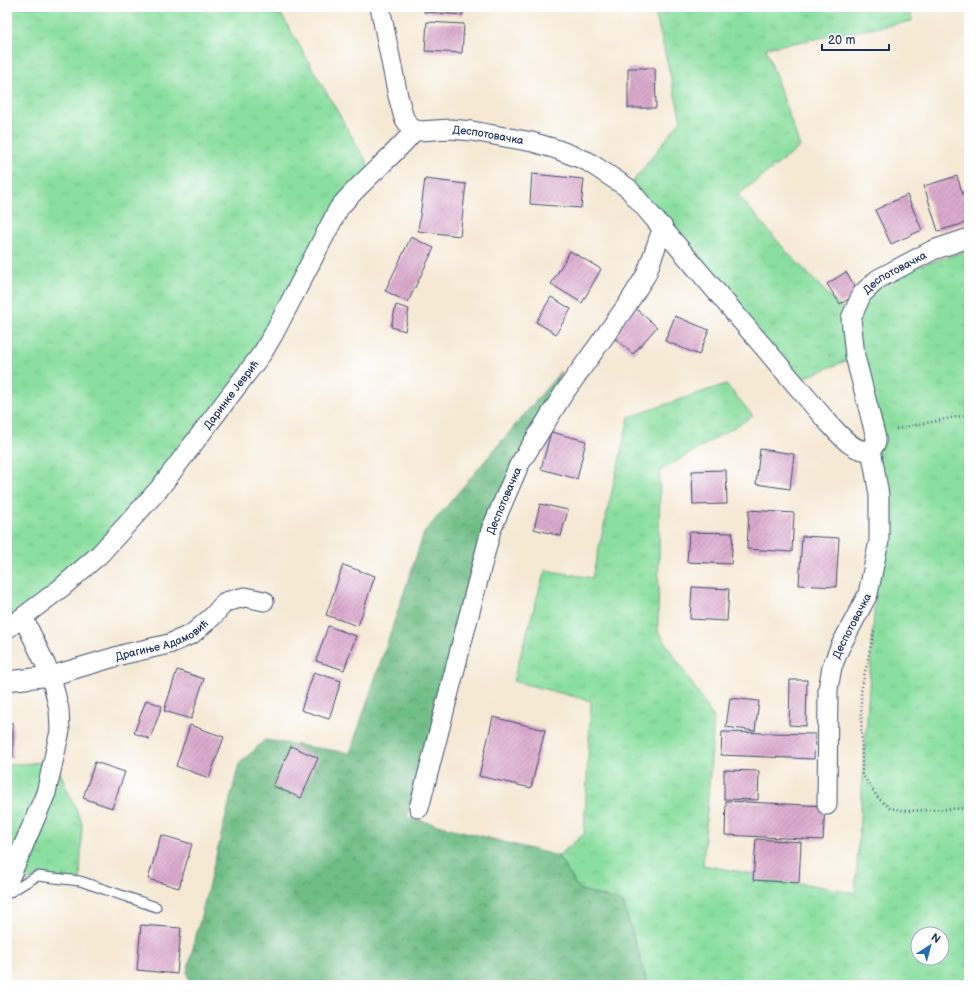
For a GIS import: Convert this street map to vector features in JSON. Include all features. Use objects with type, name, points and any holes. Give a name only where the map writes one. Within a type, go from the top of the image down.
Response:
[{"type":"street","points":[[380,7],[404,118],[415,130]]},
{"type":"street","name":"Деспотовачка","points":[[415,130],[450,129],[472,131],[532,142],[556,149],[587,161],[628,188],[663,227],[825,419],[851,444],[860,450],[873,441]]},
{"type":"street","name":"Даринке Јеврић","points":[[7,629],[61,588],[100,554],[160,489],[263,352],[339,208],[348,196],[387,160],[415,130]]},
{"type":"street","name":"Деспотовачка","points":[[419,808],[492,530],[519,465],[564,393],[627,306],[646,275],[663,227]]},
{"type":"street","name":"Деспотовачка","points":[[827,804],[828,689],[832,667],[840,647],[868,594],[879,542],[879,495],[873,441],[855,356],[851,318],[862,294],[878,280],[933,250],[969,238]]},
{"type":"street","name":"Драгиње Адамовић","points":[[7,681],[51,676],[126,654],[169,644],[192,634],[213,616],[225,602],[245,597],[264,601]]},
{"type":"street","points":[[7,884],[46,793],[55,761],[60,731],[59,709],[51,676],[22,617]]},
{"type":"lane","points":[[7,894],[37,876],[80,881],[156,907]]},
{"type":"path","points":[[873,441],[969,413]]},
{"type":"path","points":[[874,628],[861,690],[862,774],[878,798],[890,808],[907,811],[969,808]]},
{"type":"green space","points":[[7,7],[277,7],[373,173],[348,196],[273,335],[159,489],[7,629]]},
{"type":"green space","points":[[654,7],[910,7],[912,21],[766,48],[800,147],[738,195],[787,252],[850,317],[878,279],[969,250],[969,985],[648,985],[623,903],[579,889],[558,856],[584,834],[591,701],[513,681],[545,570],[592,578],[629,417],[726,384],[753,416],[660,471],[658,631],[714,718],[703,865],[855,893],[879,541],[855,357],[794,382],[628,188],[681,120]]},
{"type":"green space","points":[[561,371],[489,556],[407,817],[558,856],[579,889],[623,902],[648,985],[190,985],[187,972],[239,764],[265,740],[350,753],[424,533]]},
{"type":"green space","points":[[55,761],[82,823],[80,881],[37,876],[7,894],[7,765]]},
{"type":"building","points":[[424,7],[463,7],[463,15],[424,12]]},
{"type":"building","points":[[427,22],[464,24],[462,53],[425,51]]},
{"type":"building","points":[[628,68],[655,68],[656,108],[628,108]]},
{"type":"building","points":[[532,174],[584,179],[581,208],[530,204]]},
{"type":"building","points":[[957,176],[969,213],[969,222],[938,231],[924,186]]},
{"type":"building","points":[[425,179],[466,184],[460,236],[418,231]]},
{"type":"building","points":[[907,195],[922,230],[891,244],[875,210]]},
{"type":"building","points":[[411,237],[434,248],[408,302],[385,291]]},
{"type":"building","points":[[570,251],[601,269],[582,303],[551,284]]},
{"type":"building","points":[[846,272],[859,293],[840,304],[827,284]]},
{"type":"building","points":[[551,297],[571,309],[556,334],[536,322]]},
{"type":"building","points":[[396,305],[409,309],[405,331],[391,327]]},
{"type":"building","points":[[635,308],[657,327],[633,354],[611,335]]},
{"type":"building","points":[[675,316],[709,330],[699,355],[665,341]]},
{"type":"building","points":[[551,432],[586,441],[577,479],[541,469]]},
{"type":"building","points":[[760,449],[794,454],[790,489],[756,484]]},
{"type":"building","points":[[726,470],[727,504],[693,505],[692,471]]},
{"type":"building","points":[[540,504],[568,510],[561,536],[534,529]]},
{"type":"building","points":[[749,510],[794,513],[792,552],[747,549]]},
{"type":"building","points":[[689,532],[733,533],[731,564],[687,562]]},
{"type":"building","points":[[802,536],[839,538],[836,587],[799,585]]},
{"type":"building","points":[[343,565],[375,576],[358,626],[326,615]]},
{"type":"building","points":[[692,587],[729,589],[727,621],[690,619]]},
{"type":"building","points":[[328,626],[356,636],[344,670],[316,661]]},
{"type":"building","points":[[177,670],[204,679],[191,719],[164,711]]},
{"type":"building","points":[[314,672],[341,681],[329,719],[301,710]]},
{"type":"building","points":[[790,680],[807,680],[806,726],[789,725]]},
{"type":"building","points":[[730,698],[759,701],[755,731],[726,727]]},
{"type":"building","points":[[146,700],[162,706],[150,739],[134,733]]},
{"type":"building","points":[[493,717],[545,730],[531,788],[479,776]]},
{"type":"building","points":[[7,723],[13,723],[13,758],[7,758]]},
{"type":"building","points":[[190,725],[224,737],[209,778],[176,766]]},
{"type":"building","points":[[722,732],[815,734],[814,759],[721,755]]},
{"type":"building","points":[[291,746],[318,758],[301,798],[273,786]]},
{"type":"building","points":[[95,762],[125,772],[112,808],[83,798]]},
{"type":"building","points":[[724,770],[759,771],[758,800],[724,799]]},
{"type":"building","points":[[726,801],[825,806],[823,840],[725,835]]},
{"type":"building","points":[[161,835],[192,844],[179,888],[148,879]]},
{"type":"building","points":[[756,839],[801,842],[799,883],[753,880]]},
{"type":"building","points":[[141,925],[181,928],[177,974],[137,970]]}]
